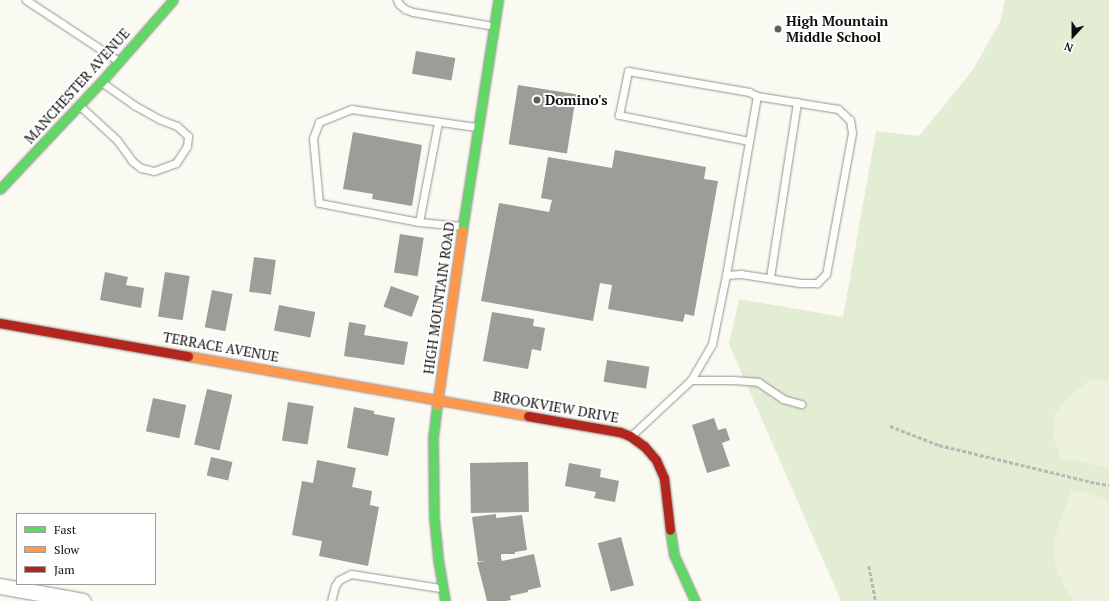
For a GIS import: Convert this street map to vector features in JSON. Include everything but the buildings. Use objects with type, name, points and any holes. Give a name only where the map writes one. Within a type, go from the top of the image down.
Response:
[{"type":"street","name":"MANCHESTER AVENUE","points":[[0,189],[101,82],[173,0]]},
{"type":"street","name":"HIGH MOUNTAIN ROAD","points":[[445,601],[435,532],[432,475],[433,440],[463,227],[498,0]]},
{"type":"street","name":"TERRACE AVENUE","points":[[0,322],[438,400]]},
{"type":"street","name":"BROOKVIEW DRIVE","points":[[438,400],[620,432],[630,436],[656,460],[664,478],[674,555],[695,601]]},
{"type":"street","points":[[8,592],[83,601]]},
{"type":"lane","points":[[26,0],[119,62]]},
{"type":"lane","points":[[397,0],[405,9],[413,12],[494,26]]},
{"type":"lane","points":[[726,275],[741,274],[800,283],[817,283],[826,274],[852,133],[850,120],[838,109],[757,96],[749,92],[628,71],[620,115],[749,141]]},
{"type":"lane","points":[[79,105],[117,140],[132,161],[141,168],[154,171],[176,162],[187,146],[188,136],[177,126],[159,120],[101,82]]},
{"type":"lane","points":[[630,436],[691,380],[712,344],[726,275],[757,96]]},
{"type":"lane","points":[[770,278],[797,102]]},
{"type":"lane","points":[[463,227],[419,222],[319,203],[313,138],[319,122],[351,109],[478,128]]},
{"type":"lane","points":[[419,222],[438,122]]},
{"type":"lane","points":[[691,380],[732,380],[758,382],[784,399],[801,404]]},
{"type":"lane","points":[[331,601],[335,586],[339,580],[351,574],[443,588]]},
{"type":"path","points":[[890,426],[939,445],[1109,485]]},
{"type":"path","points":[[869,566],[876,601]]},
{"type":"green space","points":[[1005,0],[1109,0],[1109,601],[841,601],[729,344],[739,299],[843,317],[876,131],[919,136],[972,71],[1000,22]]},
{"type":"green space","points":[[1093,380],[1109,382],[1109,468],[1061,458],[1053,437],[1055,414],[1063,403],[1084,384]]},
{"type":"green space","points":[[1072,490],[1104,498],[1109,504],[1109,601],[1075,601],[1064,586],[1055,564],[1054,545],[1058,525]]},
{"type":"traffic: fast","points":[[0,189],[101,82],[173,0]]},
{"type":"traffic: fast","points":[[462,231],[498,0]]},
{"type":"traffic: fast","points":[[437,405],[433,440],[434,518],[438,559],[445,601]]},
{"type":"traffic: fast","points":[[670,530],[674,555],[695,601]]},
{"type":"traffic: slow","points":[[437,405],[462,231]]},
{"type":"traffic: slow","points":[[188,356],[528,416]]},
{"type":"traffic: jam","points":[[0,323],[188,356]]},
{"type":"traffic: jam","points":[[528,416],[620,432],[630,436],[644,446],[656,460],[664,478],[670,530]]},
{"type":"place","name":"High Mountain Middle School","points":[[778,29]]},
{"type":"place","name":"Domino's","points":[[537,100]]}]
